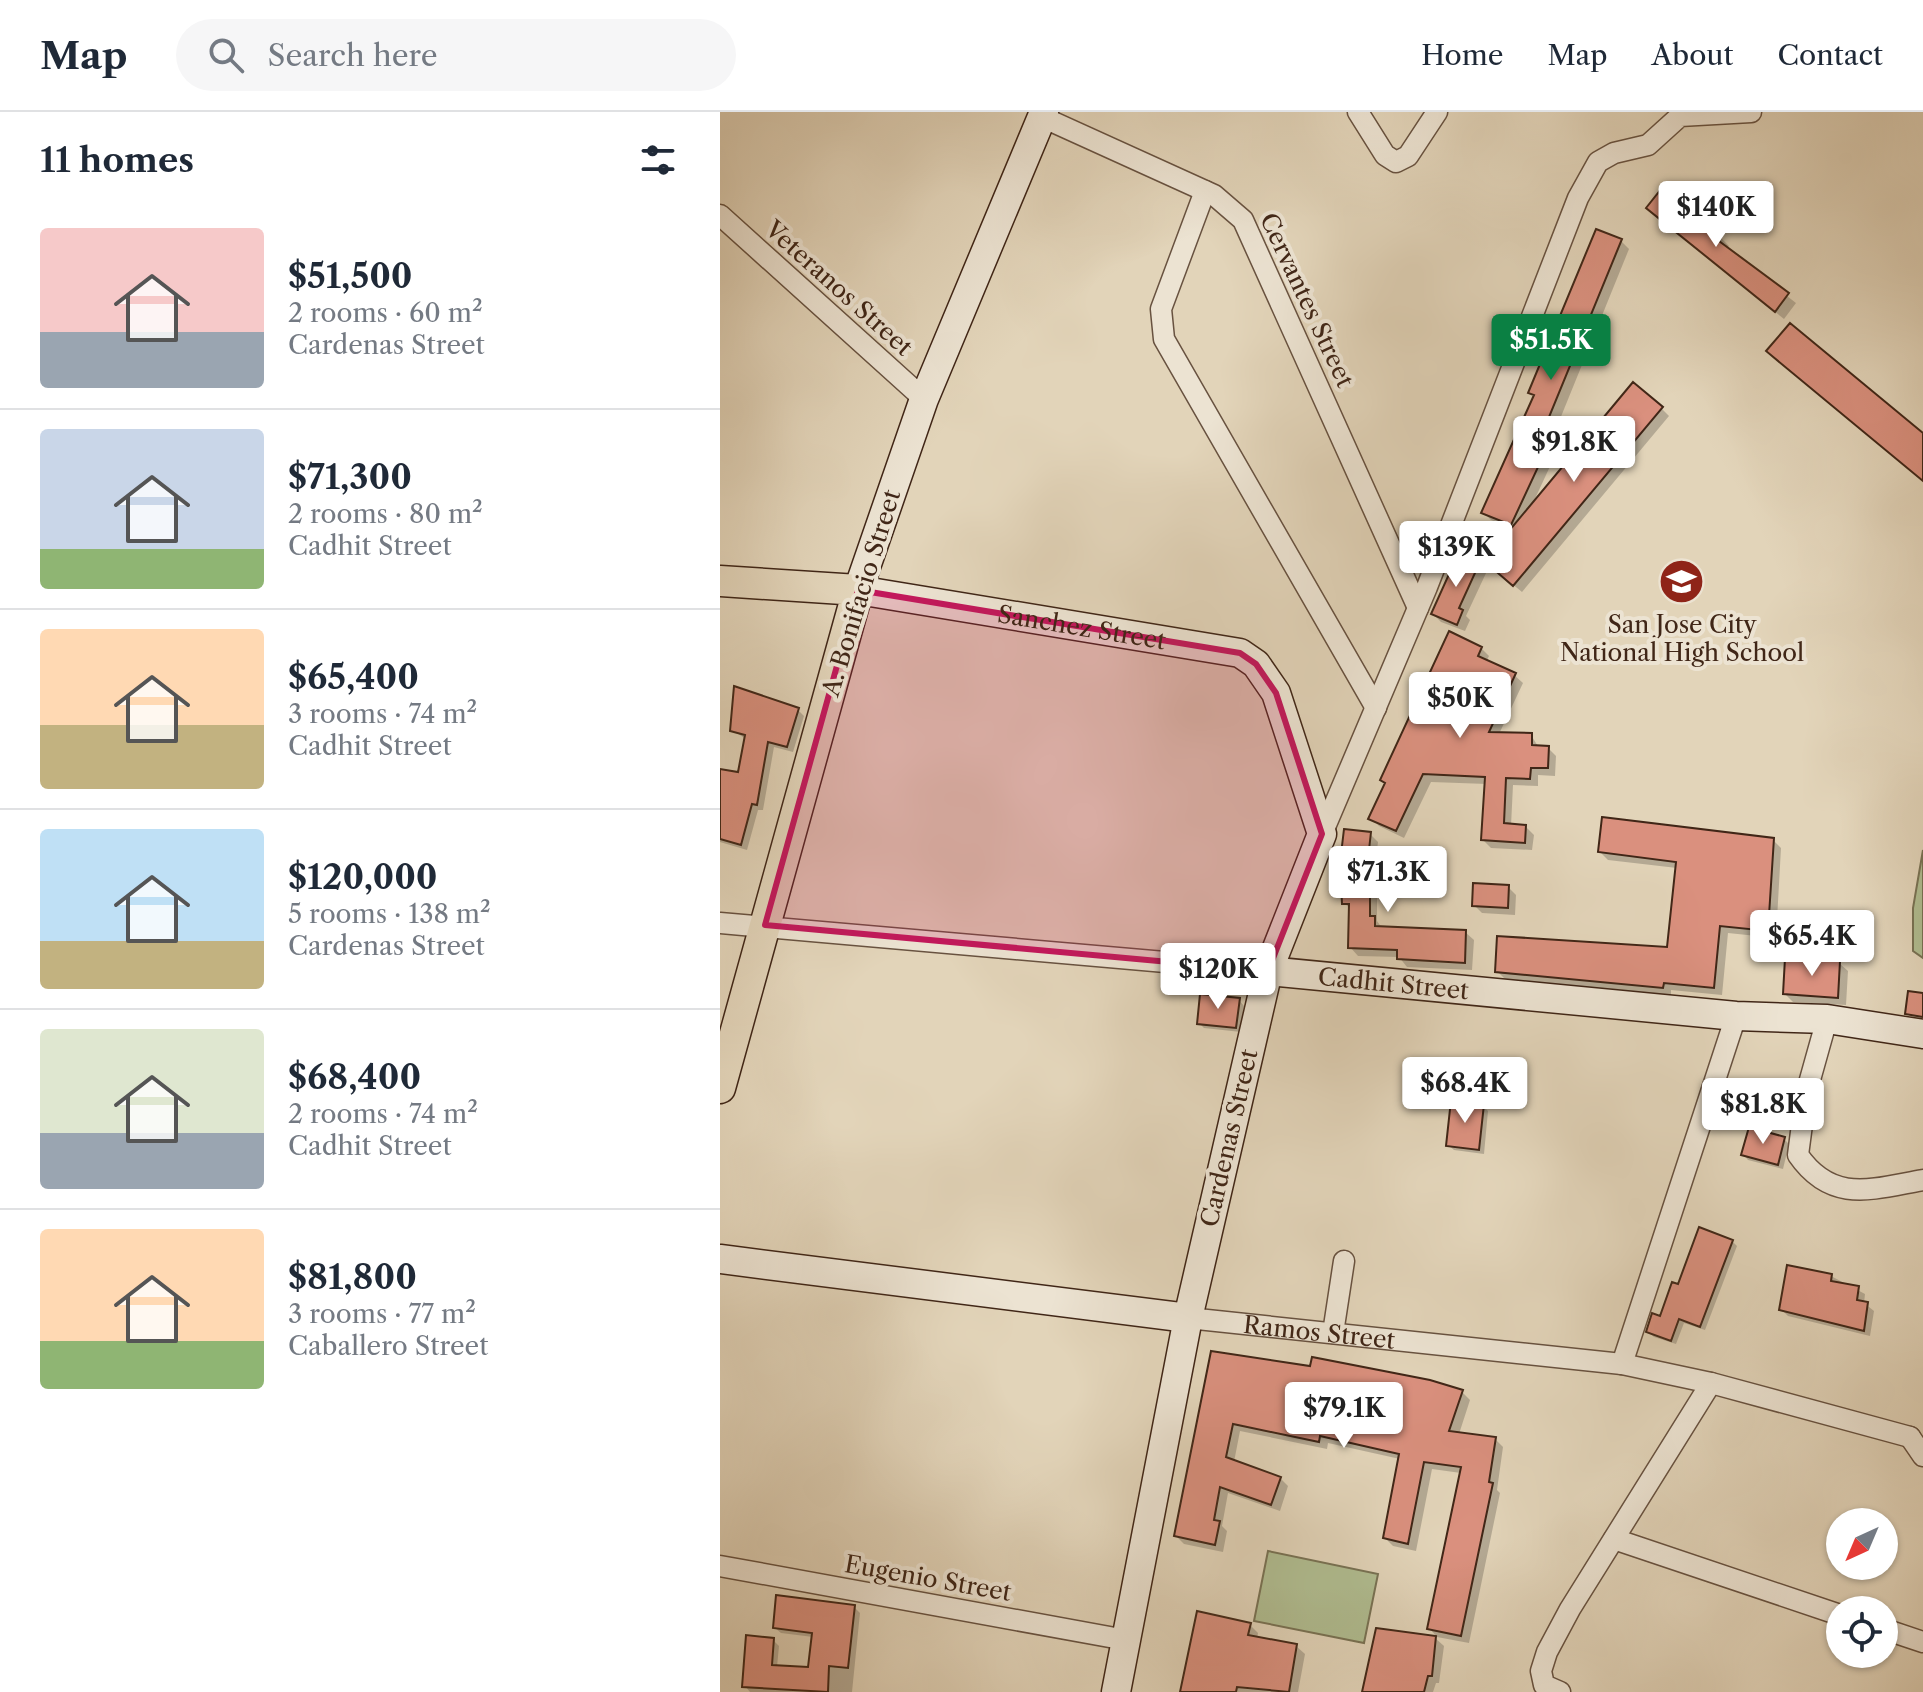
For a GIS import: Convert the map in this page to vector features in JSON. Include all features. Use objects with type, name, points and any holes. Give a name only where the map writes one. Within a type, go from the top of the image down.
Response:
[{"type":"main road","name":"Sanchez Street","points":[[720,581],[858,590]]},
{"type":"main road","name":"A. Bonifacio Street","points":[[720,1088],[858,590]]},
{"type":"street","points":[[1358,112],[1385,155],[1399,162],[1410,154],[1437,112]]},
{"type":"street","name":"Cardenas Street","points":[[1116,1692],[1188,1318],[1268,971],[1322,834],[1418,608],[1578,198],[1598,162],[1614,153],[1648,145],[1680,116],[1751,112]]},
{"type":"street","name":"Cervantes Street","points":[[1043,114],[1205,191],[1231,208],[1253,237],[1418,608]]},
{"type":"street","name":"A. Bonifacio Street","points":[[858,590],[924,399],[1043,114]]},
{"type":"street","points":[[1205,191],[1161,309],[1164,339],[1376,708]]},
{"type":"street","name":"Veteranos Street","points":[[720,215],[924,399]]},
{"type":"street","name":"Sanchez Street","points":[[858,590],[1240,653],[1269,678],[1322,834]]},
{"type":"street","name":"Cadhit Street","points":[[720,923],[1736,1016],[1827,1019],[1923,1034]]},
{"type":"street","points":[[1622,1364],[1736,1016]]},
{"type":"street","points":[[1827,1019],[1806,1094],[1798,1155],[1812,1176],[1828,1184],[1864,1190],[1923,1180]]},
{"type":"street","name":"Ramos Street","points":[[720,1259],[1188,1318],[1622,1364],[1917,1432]]},
{"type":"street","points":[[1333,1333],[1344,1261]]},
{"type":"street","points":[[1560,1692],[1544,1685],[1541,1671],[1547,1652],[1711,1383]]},
{"type":"street","points":[[1917,1432],[1923,1456]]},
{"type":"street","points":[[1614,1539],[1826,1610]]},
{"type":"street","name":"Eugenio Street","points":[[720,1566],[1126,1640]]},
{"type":"street","points":[[1898,1634],[1923,1642]]},
{"type":"highlighted area","points":[[858,590],[1240,653],[1256,664],[1276,693],[1322,834],[1268,971],[765,925]]},
{"type":"green space","points":[[1923,850],[1923,958],[1913,951],[1913,908]]},
{"type":"green space","points":[[1268,1551],[1378,1574],[1364,1643],[1254,1621]]},
{"type":"building","points":[[1662,188],[1722,236],[1719,241],[1789,293],[1775,312],[1646,208]]},
{"type":"building","points":[[1596,229],[1622,239],[1549,417],[1559,422],[1511,525],[1481,513],[1534,395],[1528,393]]},
{"type":"building","points":[[1790,323],[1923,433],[1923,481],[1766,351]]},
{"type":"building","points":[[1633,382],[1663,407],[1513,586],[1484,561]]},
{"type":"building","points":[[1459,552],[1480,562],[1459,608],[1463,610],[1457,625],[1431,614]]},
{"type":"building","points":[[1449,631],[1482,647],[1478,656],[1516,673],[1489,732],[1532,733],[1532,745],[1549,746],[1548,768],[1531,768],[1530,779],[1506,778],[1504,823],[1526,825],[1525,843],[1481,840],[1485,777],[1423,774],[1396,831],[1368,819],[1385,783],[1380,780]]},
{"type":"building","points":[[734,686],[799,708],[787,747],[768,742],[757,805],[752,804],[741,845],[720,839],[720,769],[738,772],[745,735],[730,731]]},
{"type":"building","points":[[1602,817],[1774,838],[1768,931],[1720,926],[1714,988],[1664,983],[1663,988],[1495,972],[1497,936],[1667,947],[1676,862],[1598,852]]},
{"type":"building","points":[[1344,829],[1371,832],[1366,877],[1370,877],[1370,916],[1375,916],[1375,926],[1466,930],[1465,963],[1397,959],[1397,950],[1348,948],[1349,904],[1342,904],[1340,863]]},
{"type":"building","points":[[1473,883],[1509,885],[1508,908],[1472,906]]},
{"type":"building","points":[[1785,958],[1840,961],[1838,998],[1783,994]]},
{"type":"building","points":[[1908,991],[1923,993],[1923,1017],[1905,1014]]},
{"type":"building","points":[[1200,994],[1240,998],[1236,1028],[1197,1024]]},
{"type":"building","points":[[1728,1084],[1765,1095],[1757,1124],[1718,1112]]},
{"type":"building","points":[[1451,1100],[1484,1104],[1479,1150],[1446,1146]]},
{"type":"building","points":[[1749,1127],[1785,1137],[1778,1165],[1741,1155]]},
{"type":"building","points":[[1699,1227],[1733,1240],[1700,1327],[1679,1319],[1671,1341],[1646,1332],[1652,1313],[1660,1316],[1672,1282],[1678,1284]]},
{"type":"building","points":[[1787,1265],[1832,1274],[1831,1281],[1859,1286],[1857,1300],[1868,1302],[1864,1331],[1779,1310]]},
{"type":"building","points":[[1211,1351],[1310,1366],[1312,1357],[1430,1380],[1463,1390],[1449,1431],[1496,1437],[1489,1482],[1493,1483],[1461,1636],[1427,1629],[1461,1467],[1424,1462],[1408,1544],[1383,1538],[1399,1454],[1320,1436],[1319,1442],[1233,1424],[1226,1457],[1281,1477],[1271,1505],[1220,1487],[1214,1520],[1220,1521],[1215,1545],[1174,1536]]},
{"type":"building","points":[[776,1595],[855,1605],[848,1668],[829,1666],[828,1692],[742,1687],[746,1635],[774,1638],[772,1665],[808,1667],[812,1633],[773,1628]]},
{"type":"building","points":[[1197,1611],[1251,1623],[1248,1635],[1297,1644],[1289,1692],[1237,1687],[1236,1692],[1180,1692]]},
{"type":"building","points":[[1376,1628],[1436,1636],[1432,1676],[1428,1676],[1424,1692],[1362,1692]]},
{"type":"place","name":"San Jose City National High School","points":[[1682,582]]}]
